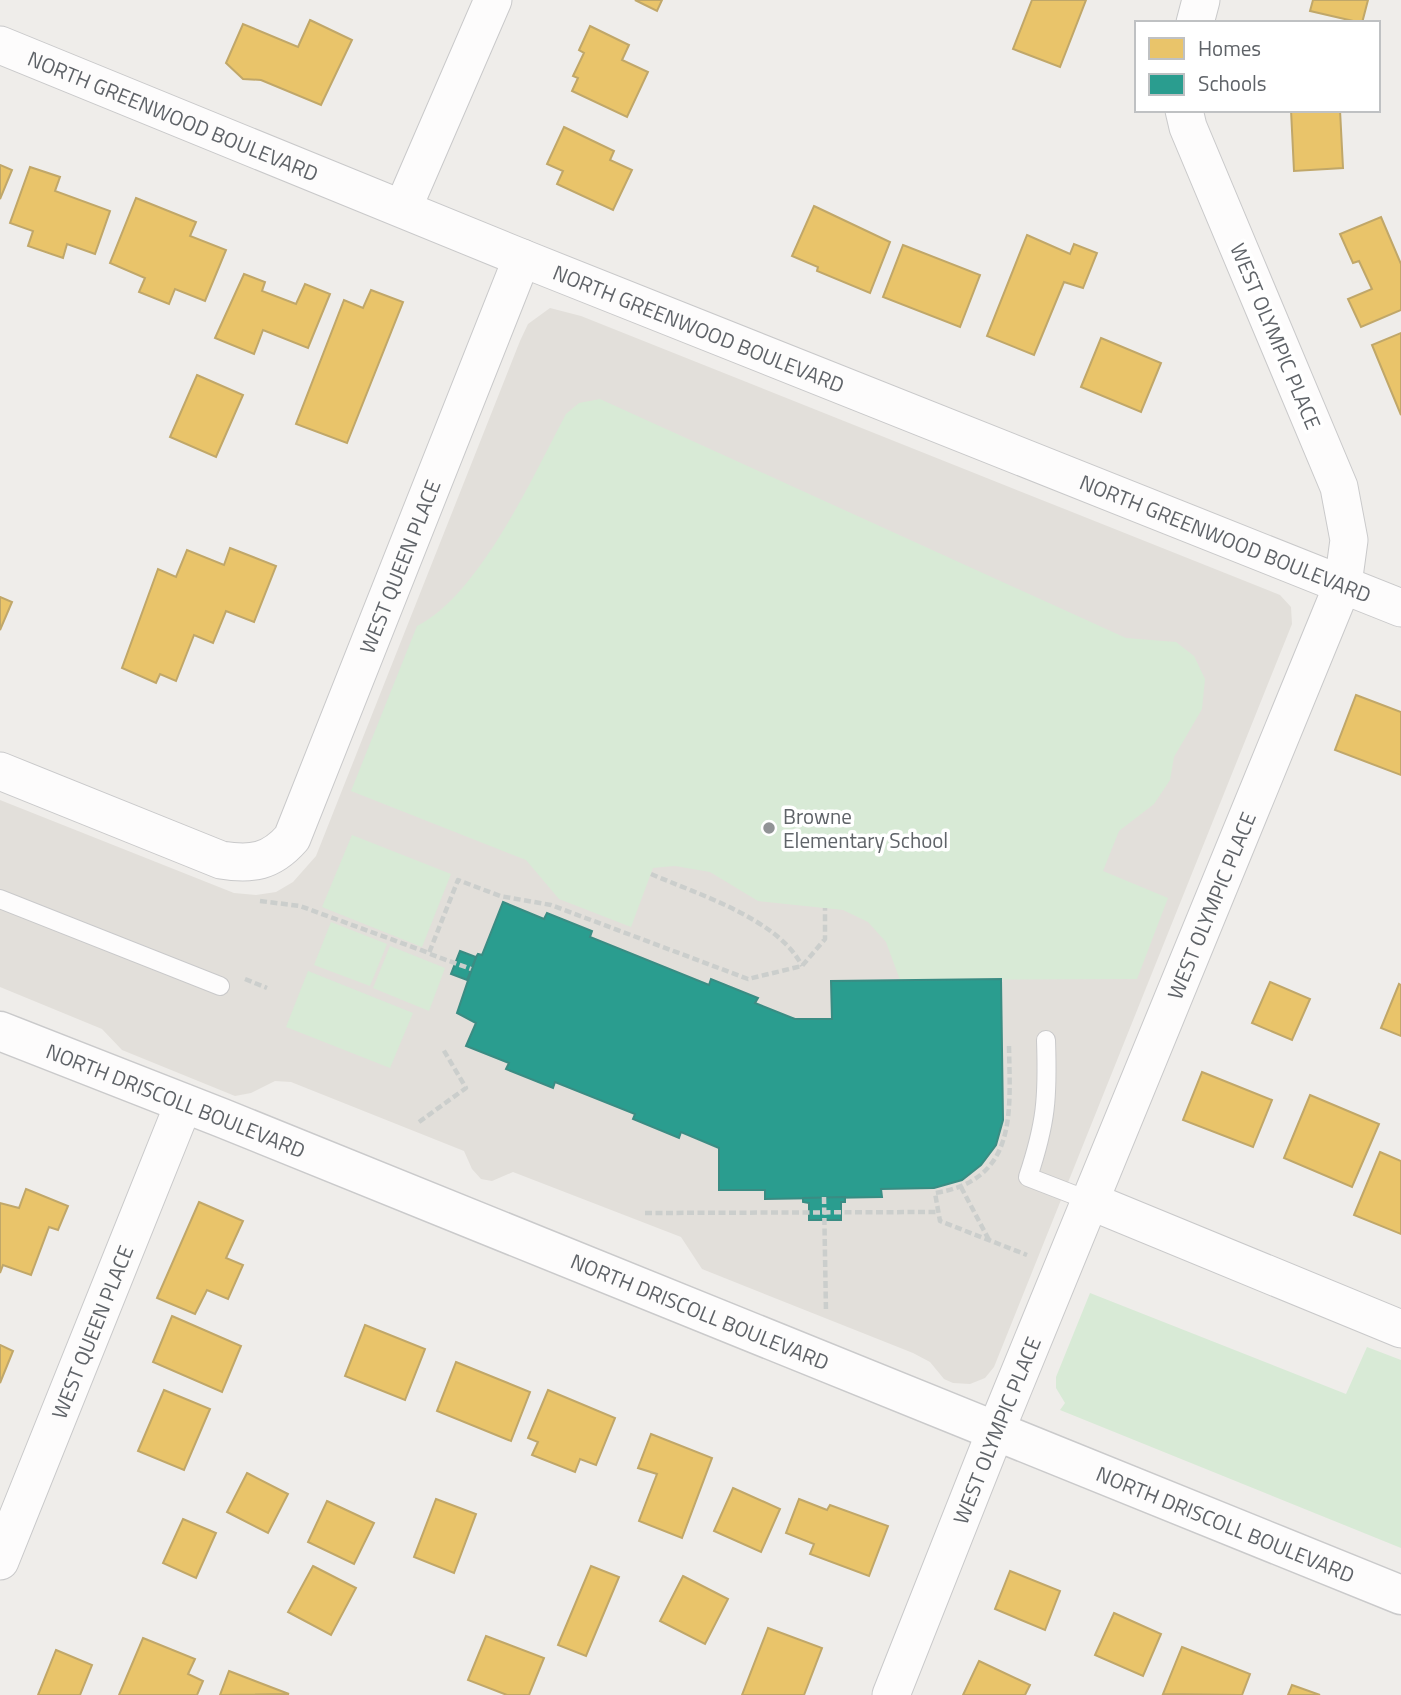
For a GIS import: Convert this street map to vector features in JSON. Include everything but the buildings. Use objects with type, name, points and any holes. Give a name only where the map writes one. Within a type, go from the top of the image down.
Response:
[{"type":"main road","name":"NORTH DRISCOLL BOULEVARD","points":[[0,1031],[1401,1595]]},
{"type":"street","points":[[403,208],[493,0]]},
{"type":"street","points":[[1196,21],[1201,0]]},
{"type":"street","name":"NORTH GREENWOOD BOULEVARD","points":[[0,45],[522,258],[1401,608]]},
{"type":"street","name":"WEST OLYMPIC PLACE","points":[[891,1695],[996,1430],[1343,584],[1349,540],[1339,487],[1188,127],[1184,112]]},
{"type":"street","name":"WEST QUEEN PLACE","points":[[0,771],[221,860],[262,862],[279,852],[292,838],[522,258]]},
{"type":"street","name":"WEST QUEEN PLACE","points":[[0,1560],[184,1103]]},
{"type":"street","points":[[1090,1201],[1401,1329]]},
{"type":"lane","points":[[0,899],[220,986]]},
{"type":"lane","points":[[1046,1040],[1048,1097],[1043,1131],[1028,1178],[1090,1201]]},
{"type":"path","points":[[651,874],[746,915],[793,948],[802,966]]},
{"type":"path","points":[[429,953],[458,880],[500,896],[551,905],[748,979],[802,966],[825,939],[825,908]]},
{"type":"path","points":[[247,900],[300,906],[471,969]]},
{"type":"path","points":[[1009,1046],[1010,1110],[1007,1133],[990,1166],[978,1177],[961,1187],[935,1193],[940,1221],[1031,1256]]},
{"type":"path","points":[[419,1122],[466,1088],[443,1049]]},
{"type":"path","points":[[961,1187],[989,1240]]},
{"type":"path","points":[[824,1198],[826,1312]]},
{"type":"path","points":[[645,1213],[938,1212]]},
{"type":"shaded area","name":"Browne Elementary School","points":[[550,308],[581,316],[1280,595],[1291,607],[1292,624],[994,1367],[985,1378],[970,1384],[953,1383],[944,1379],[930,1362],[913,1353],[702,1269],[681,1237],[513,1172],[492,1181],[481,1179],[472,1169],[464,1151],[291,1082],[275,1081],[251,1093],[235,1096],[122,1050],[102,1029],[0,987],[0,800],[234,893],[256,895],[276,892],[293,882],[316,856],[520,341],[528,324]]},
{"type":"green space","points":[[600,399],[1126,638],[1176,642],[1194,656],[1205,679],[1202,709],[1174,757],[1170,780],[1154,804],[1119,831],[1103,871],[1168,898],[1137,979],[900,980],[886,942],[868,922],[843,910],[758,901],[710,872],[675,866],[653,868],[631,927],[559,899],[526,860],[351,791],[417,626],[440,610],[483,561],[521,500],[566,414],[579,403]]},
{"type":"green space","points":[[352,835],[451,874],[422,947],[322,907]]},
{"type":"green space","points":[[331,922],[387,944],[370,986],[314,965]]},
{"type":"green space","points":[[390,946],[445,968],[429,1011],[373,988]]},
{"type":"green space","points":[[308,971],[413,1013],[390,1068],[286,1027]]},
{"type":"green space","points":[[1090,1293],[1346,1394],[1367,1347],[1401,1360],[1401,1548],[1060,1410],[1065,1403],[1056,1388],[1056,1377]]},
{"type":"place","name":"Browne Elementary School","points":[[769,828]]}]
